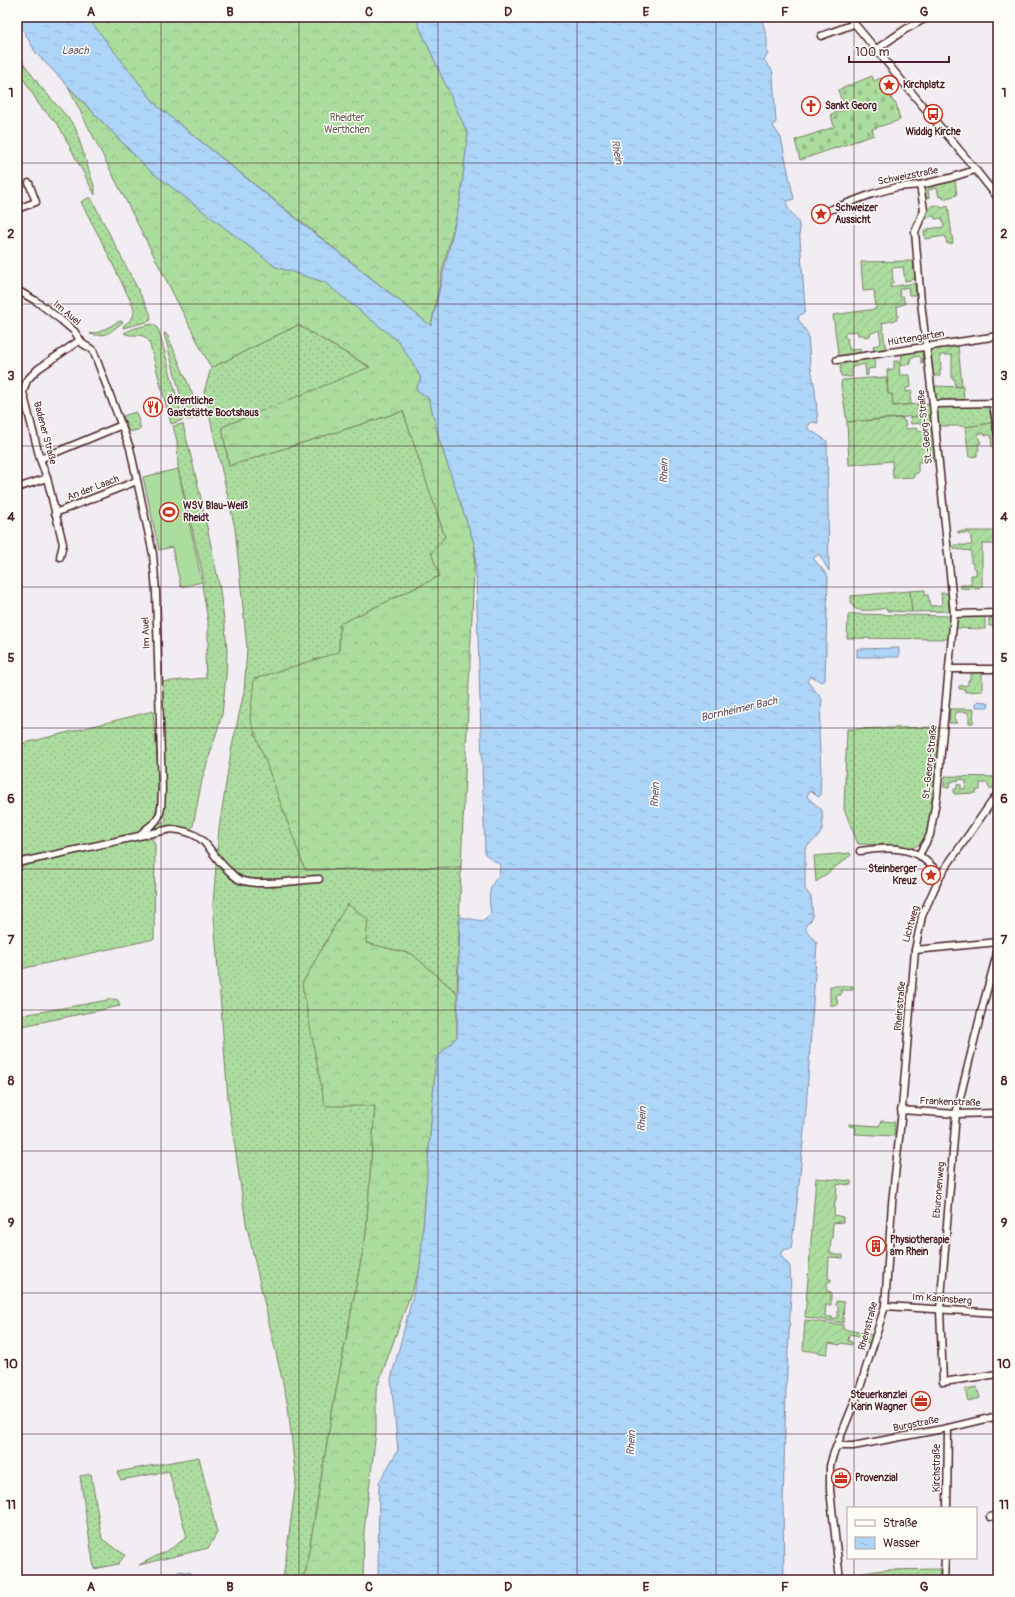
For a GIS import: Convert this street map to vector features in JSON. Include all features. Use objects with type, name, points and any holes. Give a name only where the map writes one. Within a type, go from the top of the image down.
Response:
[{"type":"street","points":[[849,17],[998,198]]},
{"type":"street","points":[[875,50],[906,29],[928,17]]},
{"type":"street","points":[[821,36],[854,24]]},
{"type":"street","name":"Schweizstraße","points":[[824,212],[872,194],[898,187],[920,185],[975,170]]},
{"type":"street","points":[[17,209],[36,202],[29,183]]},
{"type":"street","name":"St.-Georg-Straße","points":[[919,855],[930,835],[938,795],[954,614],[934,404],[921,302],[915,232],[924,210],[920,185]]},
{"type":"street","name":"Im Auel","points":[[17,290],[36,301],[61,320],[74,331],[80,340],[93,350],[130,448],[146,521],[153,560],[156,592],[162,790],[160,816],[145,828],[142,835]]},
{"type":"street","name":"Hüttengarten","points":[[837,360],[998,336]]},
{"type":"street","name":"Badener Straße","points":[[60,557],[63,544],[47,478],[40,459],[23,392],[27,380],[38,369],[80,340]]},
{"type":"street","points":[[934,404],[996,403],[998,436]]},
{"type":"street","points":[[40,459],[122,425]]},
{"type":"street","points":[[17,488],[47,478]]},
{"type":"street","name":"An der Laach","points":[[55,513],[137,481]]},
{"type":"street","points":[[954,614],[998,613]]},
{"type":"street","points":[[950,669],[998,669]]},
{"type":"street","name":"Lichtweg","points":[[998,793],[941,874],[922,916],[915,950],[998,942]]},
{"type":"street","points":[[17,863],[171,829],[194,834],[206,843],[224,868],[238,879],[256,883],[319,879]]},
{"type":"street","points":[[860,851],[883,848],[904,849],[919,855],[941,874]]},
{"type":"street","name":"Rheinstraße","points":[[840,1580],[832,1515],[830,1466],[859,1392],[885,1306],[892,1203],[902,1110],[915,950]]},
{"type":"street","name":"Eburonenweg","points":[[998,950],[956,1114],[940,1310],[943,1382],[998,1374]]},
{"type":"street","name":"Frankenstraße","points":[[902,1110],[956,1114],[998,1113]]},
{"type":"street","name":"Im Kaninsberg","points":[[885,1306],[998,1313]]},
{"type":"street","name":"Burgstraße","points":[[837,1446],[853,1446],[948,1428],[998,1416]]},
{"type":"street","name":"Kirchstraße","points":[[947,1507],[948,1428]]},
{"type":"street","points":[[990,1517],[998,1515]]},
{"type":"street","points":[[944,1580],[945,1559]]},
{"type":"green space","name":"Rheidter Werthchen","points":[[87,17],[417,17],[418,24],[468,134],[460,202],[443,268],[431,326],[157,106]]},
{"type":"green space","points":[[17,54],[40,86],[75,127],[95,189],[95,195],[59,126],[40,106],[17,68]]},
{"type":"green space","points":[[872,76],[874,81],[881,78],[894,103],[896,103],[900,120],[872,129],[874,135],[800,160],[795,140],[834,127],[831,114],[845,110],[838,90]]},
{"type":"green space","points":[[68,87],[148,169],[276,267],[324,282],[398,341],[421,378],[416,389],[429,399],[440,442],[475,546],[461,867],[305,870],[250,719],[254,679],[339,652],[340,624],[440,576],[431,553],[445,537],[403,411],[229,466],[222,427],[370,367],[298,325],[211,368]]},
{"type":"green space","points":[[955,180],[957,195],[943,199],[942,196],[939,197],[937,188],[928,190],[929,198],[925,197],[924,189],[926,186]]},
{"type":"green space","points":[[90,197],[150,313],[150,321],[123,328],[124,325],[131,320],[134,308],[81,202]]},
{"type":"green space","points":[[938,205],[942,208],[948,206],[953,243],[947,244],[945,236],[925,239],[924,231],[927,231],[927,229],[944,227],[942,218],[935,219],[934,216],[928,217],[927,219],[924,218],[931,206]]},
{"type":"green space","points":[[913,261],[915,279],[905,281],[903,267],[892,268],[893,283],[890,284],[890,287],[915,283],[916,295],[909,295],[908,287],[899,289],[900,297],[903,296],[905,304],[897,306],[897,320],[882,323],[886,351],[874,353],[873,346],[878,345],[881,342],[879,330],[870,334],[870,336],[865,337],[864,335],[858,335],[857,331],[847,332],[844,336],[848,339],[847,342],[850,350],[860,349],[861,356],[841,358],[838,353],[833,315],[876,309],[874,290],[863,291],[861,262]]},
{"type":"green space","points":[[120,321],[123,322],[108,333],[101,335],[90,334],[99,332]]},
{"type":"green space","points":[[152,324],[156,326],[159,331],[183,420],[171,424],[149,341],[140,335],[130,335],[124,333],[135,328]]},
{"type":"green space","points":[[298,325],[371,368],[222,427],[229,466],[403,411],[445,537],[440,576],[340,624],[339,652],[305,870],[461,867],[457,993],[412,954],[365,943],[348,904],[375,1106],[366,1234],[333,1407],[306,1569],[302,1580],[283,1580],[296,1481],[288,1405],[246,1223],[228,1099],[213,904],[219,829],[231,751],[244,692],[247,648],[235,528],[204,392],[211,368]]},
{"type":"green space","points":[[164,333],[168,336],[202,417],[187,420]]},
{"type":"green space","points":[[958,345],[962,386],[955,386],[955,379],[952,379],[952,355],[940,355],[940,376],[932,376],[930,352],[933,349]]},
{"type":"green space","points":[[921,350],[923,363],[921,363],[921,358],[918,356],[910,358],[911,364],[899,366],[900,375],[910,375],[911,387],[906,388],[906,392],[912,391],[912,394],[910,395],[911,404],[893,406],[892,394],[888,394],[887,370],[894,369],[894,361],[898,361],[899,364],[901,364],[902,353]]},
{"type":"green space","points":[[874,358],[875,368],[868,369],[868,375],[866,376],[865,364],[852,367],[852,377],[841,376],[840,367],[844,363]]},
{"type":"green space","points":[[886,377],[888,394],[892,393],[893,406],[929,403],[930,415],[847,422],[841,385],[842,380]]},
{"type":"green space","points":[[933,386],[963,387],[964,400],[938,400]]},
{"type":"green space","points":[[940,407],[989,407],[992,423],[965,427],[938,426],[937,411]]},
{"type":"green space","points":[[136,412],[141,429],[129,432],[123,416]]},
{"type":"green space","points":[[930,415],[931,426],[923,428],[922,423],[911,424],[910,417]]},
{"type":"green space","points":[[903,418],[906,429],[917,428],[918,431],[934,429],[936,457],[934,458],[934,461],[918,462],[918,473],[914,474],[914,477],[893,478],[892,461],[849,465],[847,422]]},
{"type":"green space","points":[[992,423],[996,447],[992,447],[991,435],[980,433],[978,436],[981,443],[978,444],[979,450],[977,451],[977,456],[969,457],[965,427]]},
{"type":"green space","points":[[183,424],[200,494],[219,584],[227,651],[222,715],[202,780],[193,826],[191,829],[171,826],[150,829],[149,831],[155,845],[154,939],[21,969],[17,943],[17,745],[153,711],[158,770],[158,805],[151,826],[166,821],[166,818],[162,816],[160,682],[206,678],[205,656],[208,646],[208,621],[202,585],[204,580],[178,468],[177,441],[173,426]]},
{"type":"green space","name":"WSV Blau-Weiß Rheidt","points":[[178,469],[202,582],[181,587],[172,547],[159,550],[143,477]]},
{"type":"green space","points":[[958,531],[998,531],[998,544],[982,544],[982,586],[979,589],[961,588],[960,585],[971,585],[971,575],[976,575],[976,568],[973,568],[973,563],[971,563],[971,551],[954,549],[954,545],[972,545],[970,533],[958,533]]},
{"type":"green space","points":[[925,590],[925,595],[928,595],[930,606],[942,605],[941,593],[948,593],[949,611],[912,612],[910,591]]},
{"type":"green space","points":[[910,591],[912,612],[888,611],[885,608],[860,610],[854,608],[851,602],[851,596]]},
{"type":"green space","points":[[850,614],[951,616],[948,639],[847,638],[848,616]]},
{"type":"green space","points":[[958,617],[985,617],[985,629],[955,628]]},
{"type":"green space","points":[[998,617],[998,626],[989,626],[989,618]]},
{"type":"green space","points":[[973,671],[982,671],[982,691],[965,692],[965,689],[959,689],[959,686],[968,685],[968,680],[970,680],[970,675],[972,675]]},
{"type":"green space","points":[[950,709],[974,709],[973,723],[969,723],[969,715],[967,712],[955,712],[955,721],[957,723],[949,723]]},
{"type":"green space","points":[[940,727],[933,814],[927,835],[922,843],[911,848],[898,845],[858,844],[844,809],[847,729]]},
{"type":"green space","points":[[945,776],[998,777],[998,783],[994,788],[989,788],[988,783],[980,783],[980,790],[976,790],[976,793],[954,794],[954,789],[957,789],[957,784],[961,785],[961,789],[965,789],[966,780],[954,780],[953,782],[950,782],[949,788],[944,787]]},
{"type":"green space","points":[[850,853],[851,855],[816,882],[814,856]]},
{"type":"green space","points":[[347,904],[368,919],[366,943],[412,954],[457,993],[457,1037],[436,1059],[420,1268],[376,1390],[376,1432],[364,1531],[363,1580],[302,1580],[306,1569],[333,1407],[366,1234],[375,1106],[325,1106],[302,984]]},
{"type":"green space","points":[[830,986],[853,986],[853,990],[841,990],[841,995],[836,995],[838,1005],[830,1005]]},
{"type":"green space","points":[[114,999],[118,1000],[120,1006],[17,1027],[17,1016]]},
{"type":"green space","points":[[881,1121],[895,1122],[894,1136],[855,1134],[856,1127],[849,1126],[849,1124],[879,1126]]},
{"type":"green space","points":[[816,1178],[851,1181],[851,1185],[837,1185],[834,1215],[843,1217],[843,1222],[833,1223],[830,1253],[835,1255],[843,1255],[843,1258],[829,1257],[828,1279],[831,1279],[831,1282],[827,1282],[827,1291],[831,1292],[831,1305],[826,1305],[825,1317],[832,1317],[833,1320],[838,1318],[838,1306],[836,1305],[836,1301],[844,1302],[843,1323],[805,1317]]},
{"type":"green space","points":[[805,1320],[843,1325],[843,1329],[873,1335],[870,1344],[863,1342],[860,1336],[849,1334],[848,1341],[852,1342],[852,1345],[829,1343],[827,1354],[803,1350]]},
{"type":"green space","points":[[977,1387],[980,1398],[968,1401],[965,1389]]},
{"type":"green space","points":[[199,1457],[217,1533],[208,1548],[139,1565],[172,1548],[187,1537],[169,1471],[121,1480],[117,1472]]},
{"type":"green space","points":[[91,1474],[102,1539],[125,1555],[118,1564],[94,1569],[80,1476]]},
{"type":"green space","points":[[940,1569],[939,1580],[855,1580],[861,1579],[860,1573],[883,1570]]},
{"type":"water","points":[[17,17],[87,17],[157,106],[431,326],[460,202],[468,134],[418,24],[417,17],[761,17],[767,38],[768,54],[764,60],[772,70],[773,76],[776,122],[773,126],[781,138],[794,199],[787,201],[787,205],[799,225],[805,312],[799,316],[798,319],[808,334],[810,363],[815,389],[818,423],[811,422],[807,428],[827,441],[829,571],[819,554],[813,558],[828,576],[825,680],[821,682],[810,677],[807,681],[822,699],[819,733],[821,771],[820,796],[818,797],[812,791],[809,791],[807,797],[822,810],[823,824],[819,836],[805,848],[805,889],[811,897],[813,915],[812,919],[806,925],[806,930],[817,943],[806,1109],[798,1196],[791,1249],[786,1249],[781,1252],[781,1256],[790,1266],[791,1295],[786,1390],[783,1503],[784,1580],[378,1580],[379,1482],[398,1450],[391,1379],[420,1268],[436,1059],[457,1037],[460,917],[482,921],[491,914],[490,891],[500,870],[500,865],[485,854],[475,546],[440,442],[429,399],[416,389],[421,378],[398,341],[324,282],[276,267],[148,169],[36,53]]},
{"type":"water","points":[[899,648],[899,657],[857,657],[857,649]]},
{"type":"water","points":[[978,701],[987,702],[989,704],[988,707],[976,707]]},
{"type":"water","points":[[180,1571],[191,1573],[195,1580],[170,1580],[171,1576]]},
{"type":"place","name":"Kirchplatz","points":[[889,85]]},
{"type":"place","name":"Sankt Georg","points":[[811,106]]},
{"type":"place","name":"Widdig Kirche","points":[[933,114]]},
{"type":"place","name":"Schweizer Aussicht","points":[[821,214]]},
{"type":"place","name":"Öffentliche Gaststätte Bootshaus","points":[[153,407]]},
{"type":"place","name":"WSV Blau-Weiß Rheidt","points":[[169,512]]},
{"type":"place","name":"Steinberger Kreuz","points":[[931,875]]},
{"type":"place","name":"Physiotherapie am Rhein","points":[[876,1246]]},
{"type":"place","name":"Steuerkanzlei Karin Wagner","points":[[921,1401]]},
{"type":"place","name":"Provenzial","points":[[841,1478]]},
{"type":"water label","name":"Laach","points":[[75,50]]},
{"type":"water label","name":"Rhein","points":[[617,152]]},
{"type":"water label","name":"Rhein","points":[[664,471]]},
{"type":"water label","name":"Bornheimer Bach","points":[[739,709]]},
{"type":"water label","name":"Rhein","points":[[655,795]]},
{"type":"water label","name":"Rhein","points":[[642,1119]]},
{"type":"water label","name":"Rhein","points":[[631,1443]]}]
